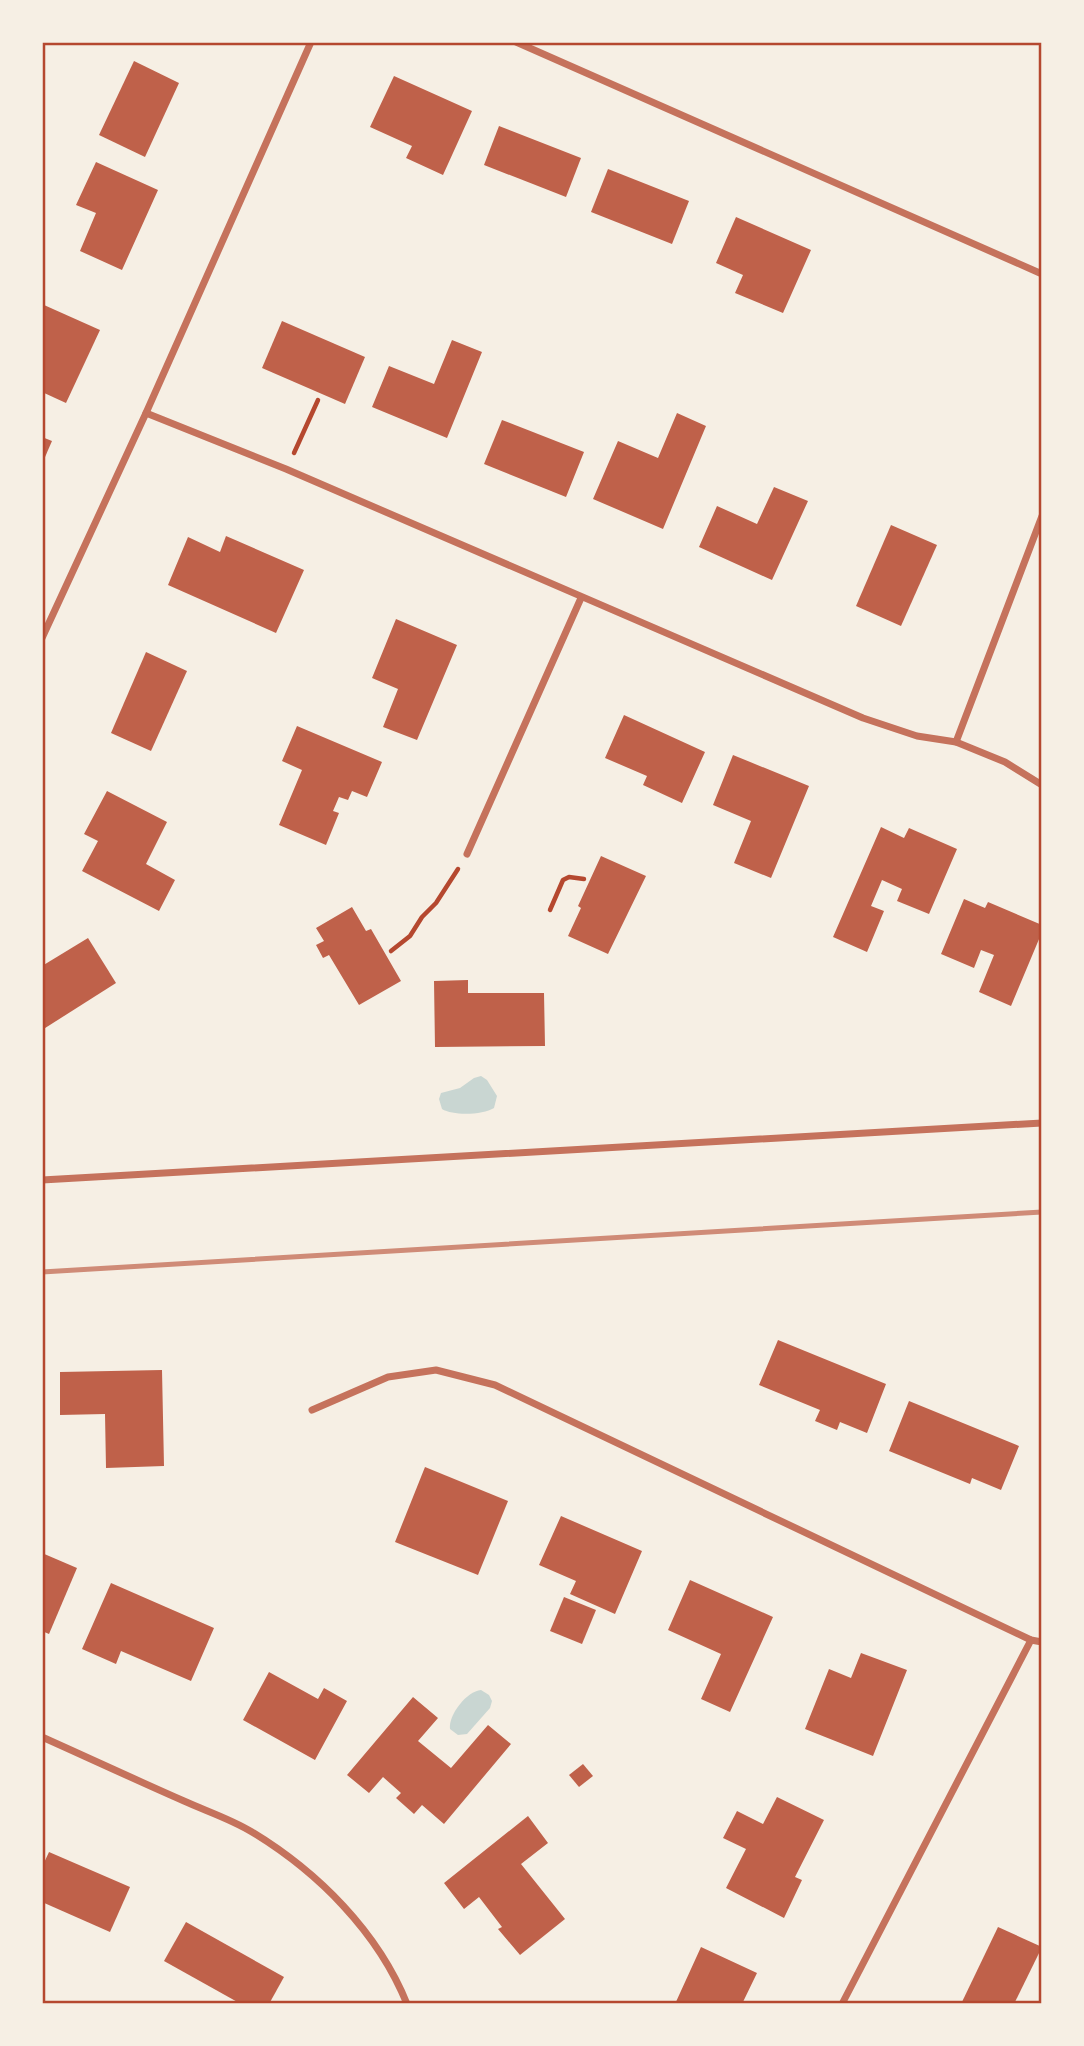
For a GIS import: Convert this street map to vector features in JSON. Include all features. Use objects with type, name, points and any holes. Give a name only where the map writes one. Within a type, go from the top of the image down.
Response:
[{"type":"street","points":[[42,638],[146,413],[311,42]]},
{"type":"street","points":[[516,42],[1042,274]]},
{"type":"street","points":[[146,413],[286,470],[863,718],[917,736],[956,742],[1005,762],[1042,785]]},
{"type":"street","points":[[956,742],[1042,516]]},
{"type":"street","points":[[467,854],[580,598]]},
{"type":"street","points":[[42,1180],[1042,1123]]},
{"type":"street","points":[[312,1410],[388,1377],[436,1370],[495,1385],[1031,1640],[1042,1642]]},
{"type":"street","points":[[842,2004],[1031,1640]]},
{"type":"street","points":[[42,1737],[249,1830],[290,1857],[320,1882],[370,1938],[397,1980],[407,2004]]},
{"type":"path","points":[[286,470],[318,400]]},
{"type":"path","points":[[390,951],[410,936],[422,916],[436,903],[467,854]]},
{"type":"path","points":[[550,910],[563,880],[569,877],[584,879]]},
{"type":"shaded area","points":[[481,1076],[487,1080],[497,1096],[494,1108],[468,1114],[442,1109],[439,1099],[441,1093],[460,1088]]},
{"type":"shaded area","points":[[481,1690],[489,1695],[492,1701],[490,1708],[467,1734],[458,1735],[450,1729],[455,1711],[465,1699]]},
{"type":"building","points":[[134,61],[179,83],[145,157],[99,135]]},
{"type":"building","points":[[394,76],[472,111],[443,175],[406,158],[412,146],[370,127]]},
{"type":"building","points":[[499,126],[581,158],[566,197],[484,165]]},
{"type":"building","points":[[96,162],[158,190],[122,270],[80,251],[96,213],[76,205]]},
{"type":"building","points":[[608,169],[689,201],[672,244],[591,212]]},
{"type":"building","points":[[736,217],[811,250],[783,313],[735,293],[743,275],[716,263]]},
{"type":"building","points":[[44,305],[100,330],[66,403],[42,392]]},
{"type":"building","points":[[282,321],[365,357],[345,404],[262,368]]},
{"type":"building","points":[[452,340],[482,352],[447,438],[372,407],[389,366],[434,384]]},
{"type":"building","points":[[677,413],[706,426],[663,529],[593,499],[618,441],[658,458]]},
{"type":"building","points":[[502,420],[584,452],[566,497],[484,464]]},
{"type":"building","points":[[42,437],[52,441],[42,464]]},
{"type":"building","points":[[774,487],[808,501],[772,580],[699,547],[717,506],[757,524]]},
{"type":"building","points":[[891,525],[937,545],[901,626],[856,606]]},
{"type":"building","points":[[226,536],[304,570],[276,633],[168,585],[188,537],[220,552]]},
{"type":"building","points":[[396,619],[457,645],[417,740],[383,727],[398,689],[372,678]]},
{"type":"building","points":[[146,652],[187,671],[151,751],[111,733]]},
{"type":"building","points":[[624,715],[705,752],[682,803],[643,785],[647,776],[605,758]]},
{"type":"building","points":[[297,726],[382,762],[367,797],[352,791],[348,800],[339,797],[333,811],[339,813],[326,845],[279,825],[302,770],[282,761]]},
{"type":"building","points":[[733,755],[809,786],[771,878],[734,863],[751,821],[713,805]]},
{"type":"building","points":[[107,791],[167,822],[146,864],[175,880],[159,911],[82,871],[98,841],[84,834]]},
{"type":"building","points":[[881,827],[904,838],[909,828],[957,849],[929,914],[897,901],[902,889],[882,880],[871,906],[884,911],[867,952],[833,937]]},
{"type":"building","points":[[601,856],[646,876],[608,954],[568,936],[581,908],[578,906]]},
{"type":"building","points":[[964,899],[985,908],[988,902],[1042,925],[1042,932],[1011,1006],[979,992],[994,955],[981,950],[974,968],[941,954]]},
{"type":"building","points":[[352,907],[366,931],[371,929],[401,981],[359,1005],[329,955],[323,958],[316,945],[324,941],[316,928]]},
{"type":"building","points":[[88,938],[116,983],[42,1030],[42,966]]},
{"type":"building","points":[[468,980],[468,993],[544,993],[545,1046],[435,1047],[434,981]]},
{"type":"building","points":[[778,1340],[886,1384],[867,1433],[840,1422],[837,1430],[815,1421],[820,1410],[759,1385]]},
{"type":"building","points":[[162,1370],[164,1466],[106,1468],[105,1414],[60,1415],[60,1372]]},
{"type":"building","points":[[909,1401],[1019,1446],[1001,1490],[972,1478],[970,1484],[889,1451]]},
{"type":"building","points":[[425,1467],[508,1501],[478,1575],[395,1542]]},
{"type":"building","points":[[561,1516],[642,1551],[615,1614],[570,1594],[576,1581],[539,1565]]},
{"type":"building","points":[[42,1553],[77,1568],[49,1634],[42,1631]]},
{"type":"building","points":[[690,1580],[773,1617],[730,1712],[701,1699],[721,1654],[668,1630]]},
{"type":"building","points":[[111,1583],[214,1628],[191,1681],[121,1651],[116,1664],[82,1649]]},
{"type":"building","points":[[564,1597],[596,1610],[582,1644],[550,1631]]},
{"type":"building","points":[[861,1653],[907,1670],[873,1756],[805,1729],[829,1669],[851,1678]]},
{"type":"building","points":[[269,1672],[318,1699],[324,1688],[347,1701],[315,1760],[243,1720]]},
{"type":"building","points":[[413,1697],[438,1718],[418,1741],[451,1768],[488,1725],[511,1744],[444,1824],[422,1805],[414,1814],[396,1798],[401,1793],[383,1777],[369,1793],[347,1775]]},
{"type":"building","points":[[583,1764],[593,1776],[579,1787],[569,1775]]},
{"type":"building","points":[[777,1797],[824,1820],[795,1877],[802,1880],[784,1918],[726,1888],[746,1849],[723,1838],[737,1811],[763,1824]]},
{"type":"building","points":[[528,1816],[548,1843],[521,1864],[565,1919],[520,1955],[498,1929],[502,1927],[479,1897],[464,1909],[444,1883]]},
{"type":"building","points":[[49,1852],[130,1887],[110,1932],[42,1902],[42,1867]]},
{"type":"building","points":[[186,1922],[284,1977],[269,2004],[241,2004],[164,1961]]},
{"type":"building","points":[[998,1927],[1042,1947],[1014,2004],[961,2004]]},
{"type":"building","points":[[701,1947],[757,1973],[742,2004],[729,2001],[727,2004],[675,2004]]},
{"type":"railway","points":[[42,1272],[1042,1212]]}]
